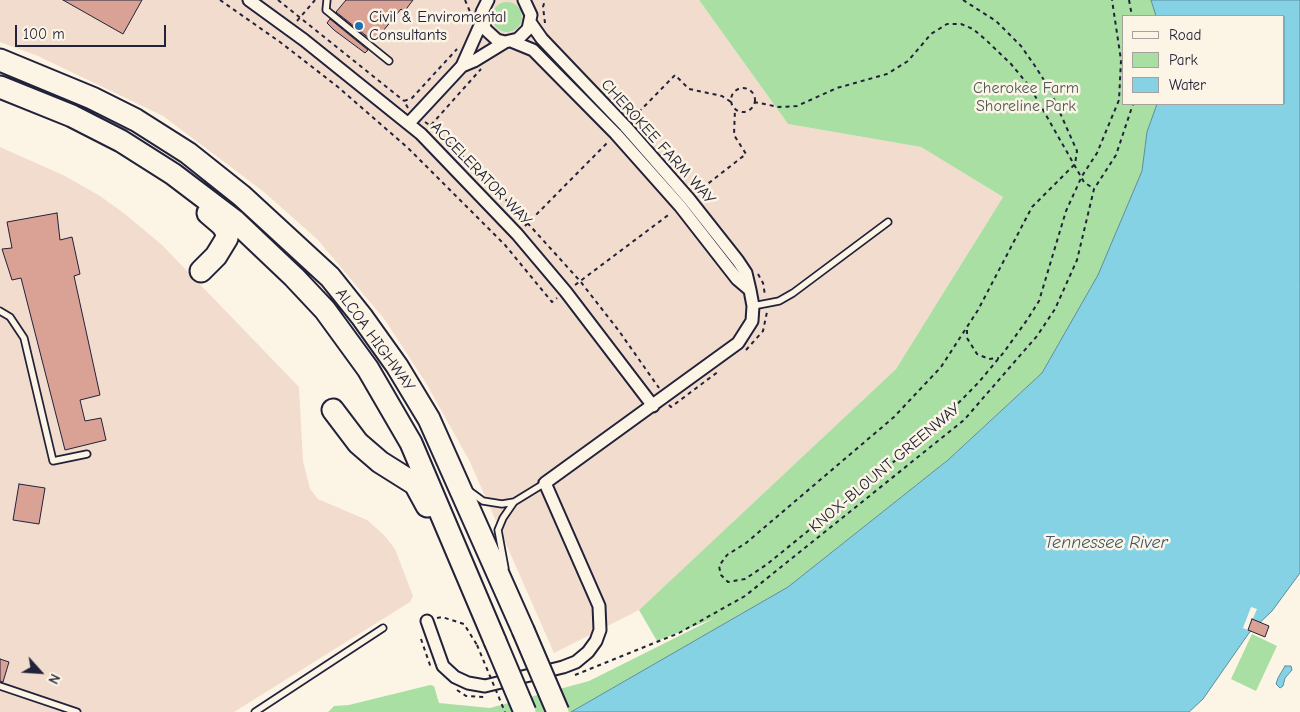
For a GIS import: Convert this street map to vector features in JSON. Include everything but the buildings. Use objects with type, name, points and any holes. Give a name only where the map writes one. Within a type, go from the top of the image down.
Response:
[{"type":"highway","name":"ALCOA HIGHWAY","points":[[0,60],[92,98],[136,120],[196,160],[242,196],[330,277],[362,316],[398,366],[429,419],[460,484],[558,712]]},
{"type":"highway","name":"ALCOA HIGHWAY","points":[[0,87],[72,116],[120,141],[161,166],[235,221],[294,277],[325,310],[368,369],[411,443],[481,608],[486,643],[525,712]]},
{"type":"highway","points":[[0,87],[160,178],[216,220],[226,231],[226,238],[216,256],[201,271]]},
{"type":"highway","points":[[333,410],[358,443],[380,462],[415,484],[431,513],[467,596],[481,608]]},
{"type":"street","name":"ACCELERATOR WAY","points":[[249,0],[412,119],[421,134],[517,234],[566,292],[653,406]]},
{"type":"street","points":[[475,0],[478,16]]},
{"type":"street","points":[[462,66],[478,16],[488,0]]},
{"type":"street","points":[[412,119],[462,66],[524,34],[530,22],[529,3]]},
{"type":"street","name":"CHEROKEE FARM WAY","points":[[478,16],[490,35],[532,50],[685,202]]},
{"type":"street","name":"CHEROKEE FARM WAY","points":[[530,22],[542,39],[625,126],[685,202],[746,273],[753,306],[752,321],[738,343],[545,484]]},
{"type":"street","points":[[427,620],[442,666],[455,677],[468,683],[485,686],[563,667],[576,662],[588,652],[596,641],[600,630],[598,606],[545,484]]},
{"type":"lane","points":[[327,0],[326,10],[388,61]]},
{"type":"lane","points":[[753,306],[767,305],[793,293],[888,222]]},
{"type":"lane","points":[[0,311],[10,317],[24,338],[53,461],[87,454]]},
{"type":"lane","name":"CHEROKEE FARM WAY","points":[[460,484],[483,501],[491,504],[514,502]]},
{"type":"lane","name":"CHEROKEE FARM WAY","points":[[507,592],[498,530],[502,518],[514,502],[545,484]]},
{"type":"lane","points":[[256,712],[383,628]]},
{"type":"lane","points":[[0,686],[77,712]]},
{"type":"path","points":[[221,0],[280,42],[338,87],[408,148],[505,245],[552,302],[746,154],[734,135],[735,109],[731,98],[739,89],[750,91],[754,102]]},
{"type":"path","points":[[278,0],[404,101],[412,119],[437,130],[513,207],[580,281],[619,331],[671,407],[726,366]]},
{"type":"path","points":[[465,0],[478,16]]},
{"type":"path","points":[[542,39],[550,32],[543,19],[545,0]]},
{"type":"path","points":[[963,0],[996,21],[1021,46],[1035,66],[1060,112],[1077,151],[1075,164],[1032,207],[967,329],[941,367],[894,417],[746,543],[727,555],[719,566],[721,575],[728,582],[745,579],[766,565],[928,434],[999,358],[1039,301],[1066,210],[1082,176],[1098,153],[1119,100],[1121,60],[1112,0]]},
{"type":"path","points":[[1129,0],[1132,15]]},
{"type":"path","points":[[754,102],[779,108],[797,106],[837,88],[887,74],[908,61],[931,34],[947,24],[961,24],[973,29],[986,40],[1011,64],[1025,81],[1082,176],[1094,189]]},
{"type":"path","points":[[404,101],[412,98],[460,46]]},
{"type":"path","points":[[421,134],[485,66]]},
{"type":"path","points":[[735,109],[747,111],[754,102]]},
{"type":"path","name":"KNOX-BLOUNT GREENWAY","points":[[567,677],[679,633],[745,596],[964,420],[1037,336],[1055,309],[1077,260],[1094,189],[1116,155],[1133,105]]},
{"type":"path","points":[[632,118],[639,125]]},
{"type":"path","points":[[742,354],[763,331],[767,305],[763,283],[756,271]]},
{"type":"path","points":[[967,329],[967,338],[977,354],[989,359],[999,358]]},
{"type":"path","points":[[435,674],[428,663],[418,628],[427,620],[442,617],[464,624],[486,643],[505,712]]},
{"type":"path","points":[[453,688],[466,696],[483,698],[502,693]]},
{"type":"shaded area","points":[[0,0],[699,0],[788,124],[921,147],[1003,197],[896,369],[639,610],[554,653],[470,462],[426,383],[385,320],[318,240],[264,192],[163,116],[38,56],[0,42]]},
{"type":"shaded area","points":[[0,147],[65,176],[100,196],[125,214],[162,245],[299,387],[303,461],[310,489],[318,499],[367,520],[384,535],[395,549],[413,596],[410,602],[234,712],[0,712]]},
{"type":"green space","name":"Cherokee Farm Shoreline Park","points":[[699,0],[1151,0],[1156,15],[1122,15],[1122,105],[1157,105],[1147,132],[1142,171],[1098,275],[1042,373],[948,460],[788,587],[571,712],[328,712],[334,706],[349,705],[430,685],[434,686],[439,703],[490,708],[589,681],[715,618],[657,641],[639,610],[896,369],[1003,197],[921,147],[788,124]]},
{"type":"green space","points":[[507,2],[513,3],[521,11],[521,23],[513,31],[507,32],[501,31],[493,23],[492,17],[493,11],[501,3]]},
{"type":"green space","points":[[1252,634],[1277,646],[1256,691],[1231,679]]},
{"type":"water","name":"Tennessee River","points":[[1151,0],[1300,0],[1300,573],[1272,611],[1249,633],[1203,699],[1189,712],[571,712],[788,587],[948,460],[1042,373],[1098,275],[1142,171],[1147,132],[1157,105],[1285,105],[1285,15],[1156,15]]},
{"type":"water","points":[[1285,666],[1291,666],[1292,670],[1280,688],[1276,684]]},
{"type":"pier","points":[[1251,607],[1257,609],[1248,630],[1243,628]]},
{"type":"place","name":"Civil & Enviromental Consultants","points":[[359,26]]}]
